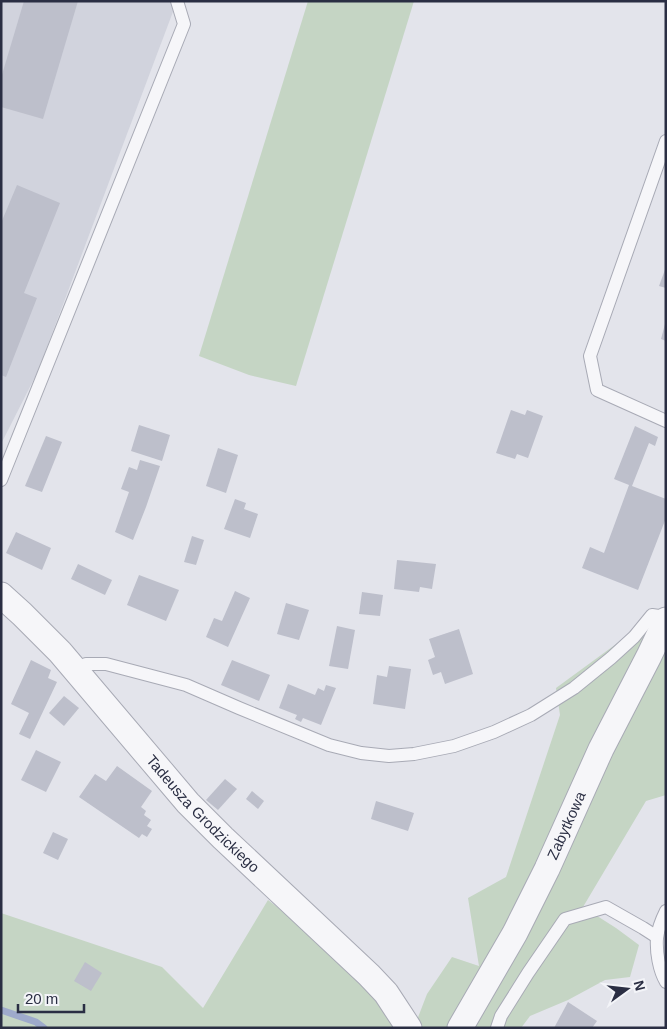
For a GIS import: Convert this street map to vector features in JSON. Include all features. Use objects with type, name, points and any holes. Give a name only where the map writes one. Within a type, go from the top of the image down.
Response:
[{"type":"street","name":"Tadeusza Grodzickiego","points":[[1,594],[60,652],[188,803],[369,974],[390,999],[409,1028]]},
{"type":"street","name":"Zabytkowa","points":[[460,1028],[515,933],[547,869],[601,749],[649,656],[666,618]]},
{"type":"lane","points":[[1,480],[184,24],[177,1]]},
{"type":"lane","points":[[666,141],[590,356],[597,390],[666,421]]},
{"type":"lane","points":[[76,670],[86,664],[106,664],[186,685],[329,745],[361,753],[389,756],[414,754],[454,746],[494,732],[531,715],[574,688],[611,658],[634,637],[652,615],[666,618]]},
{"type":"lane","points":[[496,1028],[501,1016],[523,980],[565,919],[606,907],[657,937]]},
{"type":"lane","points":[[666,911],[657,937],[658,959],[666,982]]},
{"type":"shaded area","points":[[1,1],[177,1],[38,371],[1,444]]},
{"type":"green space","points":[[308,1],[414,1],[296,386],[249,375],[199,356]]},
{"type":"green space","points":[[666,606],[666,795],[646,801],[583,907],[639,945],[630,977],[605,980],[568,1000],[530,1016],[521,1028],[422,1028],[417,1020],[427,994],[452,957],[479,966],[468,898],[506,877],[560,715],[556,688]]},
{"type":"green space","points":[[268,900],[325,944],[409,1028],[1,1028],[1,913],[162,967],[203,1008]]},
{"type":"building","points":[[24,1],[78,1],[43,119],[1,107],[1,78]]},
{"type":"building","points":[[17,185],[60,203],[24,293],[37,298],[6,377],[1,375],[1,223]]},
{"type":"building","points":[[666,267],[666,288],[659,286]]},
{"type":"building","points":[[666,324],[666,341],[661,339]]},
{"type":"building","points":[[511,410],[525,415],[527,410],[543,416],[528,458],[517,454],[515,459],[496,453]]},
{"type":"building","points":[[139,425],[170,435],[162,461],[131,451]]},
{"type":"building","points":[[635,426],[658,437],[655,446],[649,443],[632,486],[666,499],[666,518],[638,590],[582,568],[590,547],[604,553],[629,485],[614,479]]},
{"type":"building","points":[[46,436],[62,442],[42,492],[25,486]]},
{"type":"building","points":[[218,448],[238,455],[226,493],[206,486]]},
{"type":"building","points":[[140,460],[160,466],[133,540],[115,532],[129,492],[121,489],[129,467],[137,470]]},
{"type":"building","points":[[235,499],[246,503],[244,509],[258,514],[250,538],[224,529]]},
{"type":"building","points":[[16,532],[51,548],[42,570],[6,553]]},
{"type":"building","points":[[192,536],[204,540],[196,565],[184,562]]},
{"type":"building","points":[[397,560],[436,564],[432,589],[420,587],[419,592],[394,589]]},
{"type":"building","points":[[78,564],[112,580],[105,595],[71,579]]},
{"type":"building","points":[[139,575],[179,590],[166,621],[127,605]]},
{"type":"building","points":[[235,591],[250,598],[228,647],[206,637],[214,618],[222,621]]},
{"type":"building","points":[[362,592],[383,595],[380,616],[359,614]]},
{"type":"building","points":[[286,603],[309,610],[299,640],[277,634]]},
{"type":"building","points":[[337,626],[355,630],[348,669],[329,666]]},
{"type":"building","points":[[459,629],[473,674],[445,684],[441,672],[433,675],[428,660],[435,657],[429,639]]},
{"type":"building","points":[[31,660],[51,670],[48,678],[57,682],[30,739],[19,734],[29,713],[11,704]]},
{"type":"building","points":[[232,660],[270,675],[259,701],[221,685]]},
{"type":"building","points":[[389,666],[411,669],[405,709],[373,704],[377,675],[387,677]]},
{"type":"building","points":[[288,684],[315,695],[318,688],[324,691],[326,685],[336,688],[321,725],[303,718],[301,722],[295,719],[297,715],[279,708]]},
{"type":"building","points":[[64,696],[79,708],[64,726],[49,713]]},
{"type":"building","points":[[36,750],[61,762],[46,792],[21,780]]},
{"type":"building","points":[[117,766],[152,791],[141,807],[146,811],[144,815],[151,820],[147,826],[152,829],[147,837],[142,834],[139,838],[79,797],[95,774],[106,781]]},
{"type":"building","points":[[225,779],[237,789],[218,810],[206,800]]},
{"type":"building","points":[[252,791],[264,801],[258,809],[246,799]]},
{"type":"building","points":[[376,801],[414,813],[408,831],[371,819]]},
{"type":"building","points":[[53,832],[68,839],[58,860],[43,853]]},
{"type":"building","points":[[85,962],[102,973],[91,991],[74,981]]},
{"type":"building","points":[[568,1002],[597,1021],[592,1028],[554,1028]]},
{"type":"waterway","points":[[1,1010],[36,1022],[44,1028]]}]
